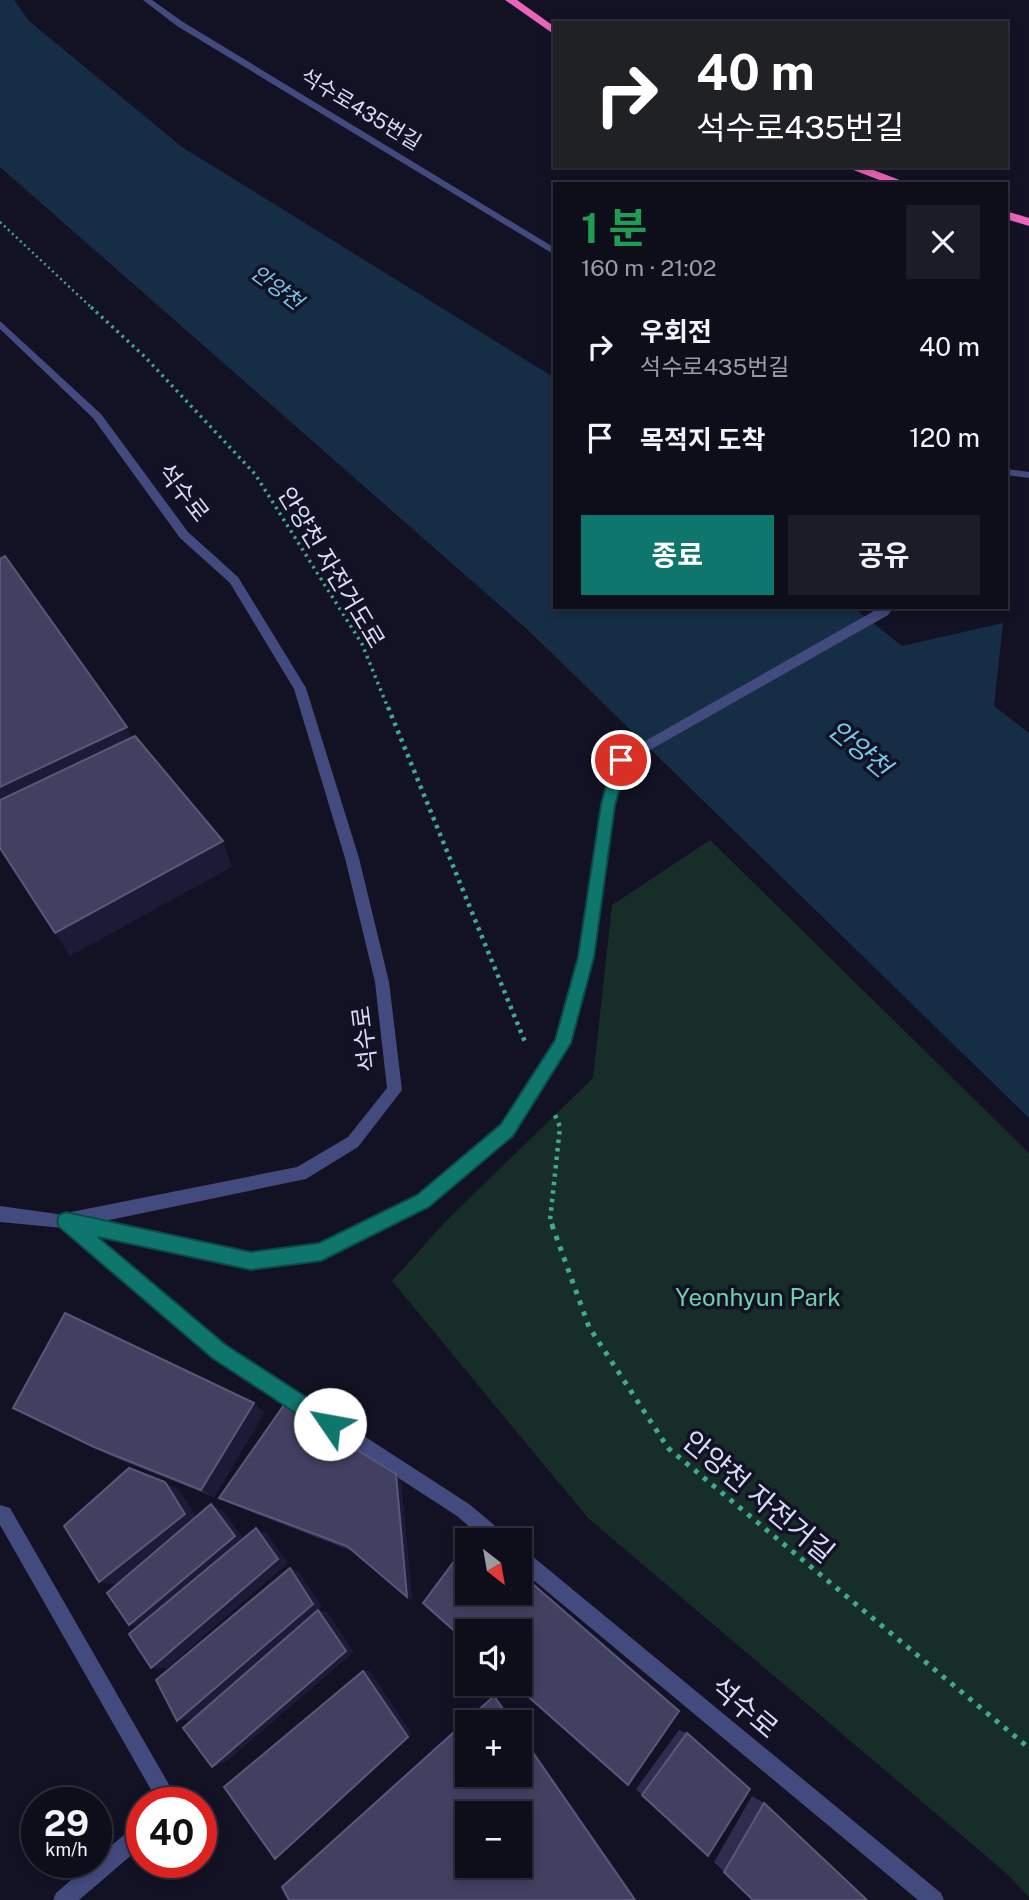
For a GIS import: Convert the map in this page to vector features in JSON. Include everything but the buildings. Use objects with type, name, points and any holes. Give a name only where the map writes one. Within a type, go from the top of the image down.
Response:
[{"type":"highway","points":[[510,0],[553,31]]},
{"type":"highway","points":[[855,168],[898,182]]},
{"type":"highway","points":[[1008,216],[1029,222]]},
{"type":"street","name":"석수로435번길","points":[[147,0],[180,24],[553,251]]},
{"type":"street","name":"석수로","points":[[0,324],[97,416],[184,535],[234,580],[300,688],[352,858],[382,982],[395,1090],[353,1142],[300,1174],[66,1221]]},
{"type":"street","points":[[1008,472],[1029,475]]},
{"type":"street","points":[[0,1214],[66,1221],[251,1261],[321,1252],[423,1201],[507,1130],[562,1043],[586,957],[608,805],[621,760],[886,610]]},
{"type":"street","points":[[66,1221],[219,1352],[463,1510],[485,1528]]},
{"type":"street","points":[[0,1514],[4,1514],[161,1787]]},
{"type":"street","name":"석수로","points":[[532,1567],[934,1900]]},
{"type":"street","points":[[63,1900],[126,1847]]},
{"type":"path","name":"안양천 자전거도로","points":[[0,222],[145,357],[255,474],[362,644],[560,1127]]},
{"type":"path","name":"안양천 자전거길","points":[[560,1127],[550,1220],[589,1327],[668,1448],[1029,1748]]},
{"type":"green space","name":"Yeonhyun Park","points":[[710,840],[1029,1153],[1029,1897],[1006,1873],[588,1518],[392,1281],[446,1221],[593,1078],[612,905]]},
{"type":"water","name":"안양천","points":[[0,0],[14,0],[29,21],[182,147],[553,377],[553,609],[856,609],[902,646],[1003,623],[994,706],[1029,733],[1029,1118],[529,631],[0,167]]},
{"type":"route","points":[[330,1424],[219,1352],[66,1221],[251,1261],[321,1252],[423,1201],[507,1130],[562,1043],[586,957],[608,805],[621,760]]}]
